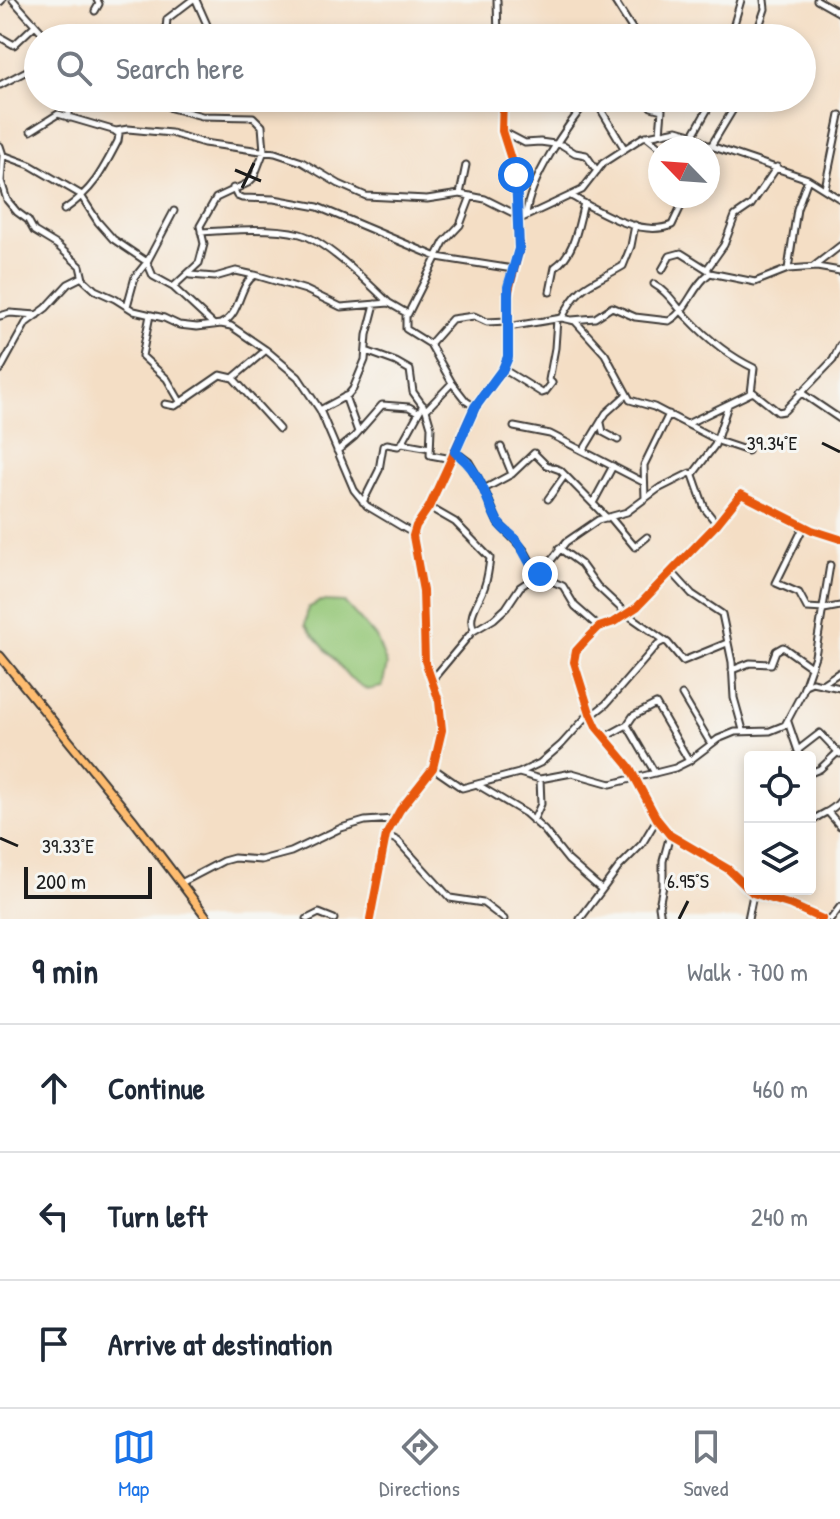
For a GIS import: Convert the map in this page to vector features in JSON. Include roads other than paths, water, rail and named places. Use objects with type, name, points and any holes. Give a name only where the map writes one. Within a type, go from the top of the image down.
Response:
[{"type":"main road","points":[[0,656],[208,919]]},
{"type":"street","points":[[13,0],[32,24]]},
{"type":"street","points":[[95,11],[99,4],[97,0]]},
{"type":"street","points":[[166,24],[167,19],[194,0],[206,24]]},
{"type":"street","points":[[497,0],[498,24]]},
{"type":"street","points":[[614,0],[629,24]]},
{"type":"street","points":[[734,24],[741,0]]},
{"type":"street","points":[[760,24],[765,9],[764,0]]},
{"type":"street","points":[[817,0],[840,13]]},
{"type":"street","points":[[0,37],[14,45],[24,36]]},
{"type":"street","points":[[0,85],[24,72]]},
{"type":"street","points":[[69,112],[69,118]]},
{"type":"street","points":[[173,287],[199,263],[202,221],[216,198],[252,180],[264,151],[262,124],[256,118],[202,116],[186,112]]},
{"type":"street","points":[[370,919],[386,835],[433,768],[443,721],[425,661],[423,585],[414,534],[475,407],[503,369],[508,357],[508,287],[519,249],[516,175],[502,131],[504,112]]},
{"type":"street","points":[[525,216],[531,190],[579,112]]},
{"type":"street","points":[[601,112],[624,148]]},
{"type":"street","points":[[660,133],[662,112]]},
{"type":"street","points":[[31,131],[57,114],[116,131],[128,129],[171,133],[204,143],[264,151],[294,159],[366,196],[427,199],[460,194],[485,199],[517,217],[585,187],[597,171],[624,148],[646,136],[677,130],[693,135],[707,112]]},
{"type":"street","points":[[717,136],[732,112]]},
{"type":"street","points":[[825,189],[840,115]]},
{"type":"street","points":[[64,210],[94,185],[118,141],[116,131]]},
{"type":"street","points":[[502,131],[525,143],[565,145],[575,153],[586,155],[597,171]]},
{"type":"street","points":[[0,146],[3,155],[0,178],[7,200],[28,220],[34,231],[57,245],[80,266],[83,277],[95,290],[134,311],[179,325],[197,327],[231,322],[298,377],[320,410],[363,502],[414,534]]},
{"type":"street","points":[[720,149],[808,179],[839,196]]},
{"type":"street","points":[[3,155],[30,165],[83,197],[113,239],[147,262],[154,277],[173,287],[217,324]]},
{"type":"street","points":[[460,194],[466,165]]},
{"type":"street","points":[[430,344],[452,319],[474,316],[487,322],[507,324],[559,318],[572,320],[595,318],[612,307],[635,317],[664,322],[672,320],[683,311],[709,271],[724,245],[735,216],[751,205],[777,167]]},
{"type":"street","points":[[788,269],[797,209],[808,179]]},
{"type":"street","points":[[233,188],[242,198],[274,199],[318,207],[437,257],[513,269]]},
{"type":"street","points":[[471,196],[460,225],[449,235],[414,306],[406,315],[406,329],[430,344],[452,383],[475,407]]},
{"type":"street","points":[[570,196],[635,225],[652,229],[670,226],[681,208]]},
{"type":"street","points":[[550,292],[555,267],[564,262],[571,249],[584,203]]},
{"type":"street","points":[[127,306],[135,277],[147,262],[174,211]]},
{"type":"street","points":[[503,369],[545,392],[552,383],[549,380],[559,318],[575,294],[595,279],[623,266],[635,225]]},
{"type":"street","points":[[201,232],[236,229],[303,235],[343,262],[406,315]]},
{"type":"street","points":[[813,267],[840,246]]},
{"type":"street","points":[[662,270],[670,256],[681,253],[709,271],[755,282],[788,269],[813,267],[840,271]]},
{"type":"street","points":[[189,275],[215,277],[237,271],[306,290],[341,307],[389,303]]},
{"type":"street","points":[[231,322],[247,282],[255,275]]},
{"type":"street","points":[[0,370],[26,323],[68,284],[83,277]]},
{"type":"street","points":[[654,284],[710,339],[754,368],[751,393]]},
{"type":"street","points":[[320,410],[345,396],[355,385],[366,351],[375,304]]},
{"type":"street","points":[[0,316],[14,313],[37,315]]},
{"type":"street","points":[[150,315],[142,356],[167,379],[181,403]]},
{"type":"street","points":[[572,320],[605,354],[626,395],[632,400],[669,414],[717,440],[748,451]]},
{"type":"street","points":[[687,425],[751,393],[758,393],[780,413],[833,360],[840,345]]},
{"type":"street","points":[[233,378],[266,350]]},
{"type":"street","points":[[366,351],[410,370],[413,392],[424,408],[431,427],[430,455],[453,455],[469,462],[498,523],[524,550],[538,575],[563,586],[575,606],[599,627]]},
{"type":"street","points":[[165,404],[173,407],[181,403],[220,375],[233,378],[279,429]]},
{"type":"street","points":[[363,502],[379,470],[383,446],[402,443],[418,412],[452,383]]},
{"type":"street","points":[[800,392],[840,419]]},
{"type":"street","points":[[583,451],[609,410],[626,395]]},
{"type":"street","points":[[345,396],[358,432]]},
{"type":"street","points":[[337,451],[383,405],[409,407],[418,412]]},
{"type":"street","points":[[431,680],[474,630],[496,617],[520,587],[548,565],[559,548],[589,524],[627,512],[677,478],[693,475],[717,440],[728,405]]},
{"type":"street","points":[[645,500],[645,461],[669,414]]},
{"type":"street","points":[[601,422],[603,432],[618,440]]},
{"type":"street","points":[[514,427],[544,431],[643,482]]},
{"type":"street","points":[[402,443],[430,448]]},
{"type":"street","points":[[501,447],[512,474]]},
{"type":"street","points":[[484,489],[512,474],[533,453],[545,464],[558,468],[634,546],[647,537]]},
{"type":"street","points":[[593,503],[613,466]]},
{"type":"street","points":[[548,499],[565,475]]},
{"type":"street","points":[[693,475],[707,514],[717,524]]},
{"type":"street","points":[[744,883],[728,869],[670,835],[657,819],[636,779],[591,714],[574,657],[579,647],[599,627],[628,615],[672,572],[742,494],[804,526],[840,539]]},
{"type":"street","points":[[429,507],[455,522],[481,545],[490,558],[483,591],[472,618],[474,630]]},
{"type":"street","points":[[804,526],[775,583],[799,594],[805,607],[824,609],[840,606]]},
{"type":"street","points":[[559,548],[581,564],[597,586],[628,615],[685,661],[727,643]]},
{"type":"street","points":[[519,773],[540,779],[572,773],[608,784],[636,779],[689,761],[723,736],[743,730],[770,731],[788,722],[811,667],[830,565]]},
{"type":"street","points":[[672,572],[692,594],[720,612],[732,670],[734,698],[743,730]]},
{"type":"street","points":[[433,768],[463,788],[519,773],[549,756],[591,714],[606,704],[664,641]]},
{"type":"street","points":[[732,670],[750,663],[771,664],[776,651],[783,647],[811,667]]},
{"type":"street","points":[[821,684],[840,672]]},
{"type":"street","points":[[804,685],[812,682],[840,688]]},
{"type":"street","points":[[682,695],[711,744]]},
{"type":"street","points":[[605,737],[627,725],[633,716],[655,703],[689,761]]},
{"type":"street","points":[[788,722],[798,750],[820,733],[839,753],[816,771]]},
{"type":"street","points":[[627,725],[655,773]]},
{"type":"street","points":[[533,821],[541,804],[540,779]]},
{"type":"street","points":[[477,784],[533,821],[568,860],[601,889]]},
{"type":"street","points":[[811,823],[840,801]]},
{"type":"street","points":[[828,812],[840,826]]},
{"type":"street","points":[[181,883],[223,861],[234,858],[261,860],[291,852],[341,828],[365,821],[395,819]]},
{"type":"street","points":[[580,919],[601,889],[642,844],[657,819]]},
{"type":"street","points":[[386,835],[398,841],[450,898],[483,903],[504,919]]},
{"type":"street","points":[[661,919],[659,906],[663,861],[670,835]]},
{"type":"street","points":[[748,919],[753,895]]},
{"type":"street","points":[[765,895],[822,919]]},
{"type":"street","points":[[831,919],[840,907]]},
{"type":"street","points":[[307,919],[319,913],[334,919]]}]
